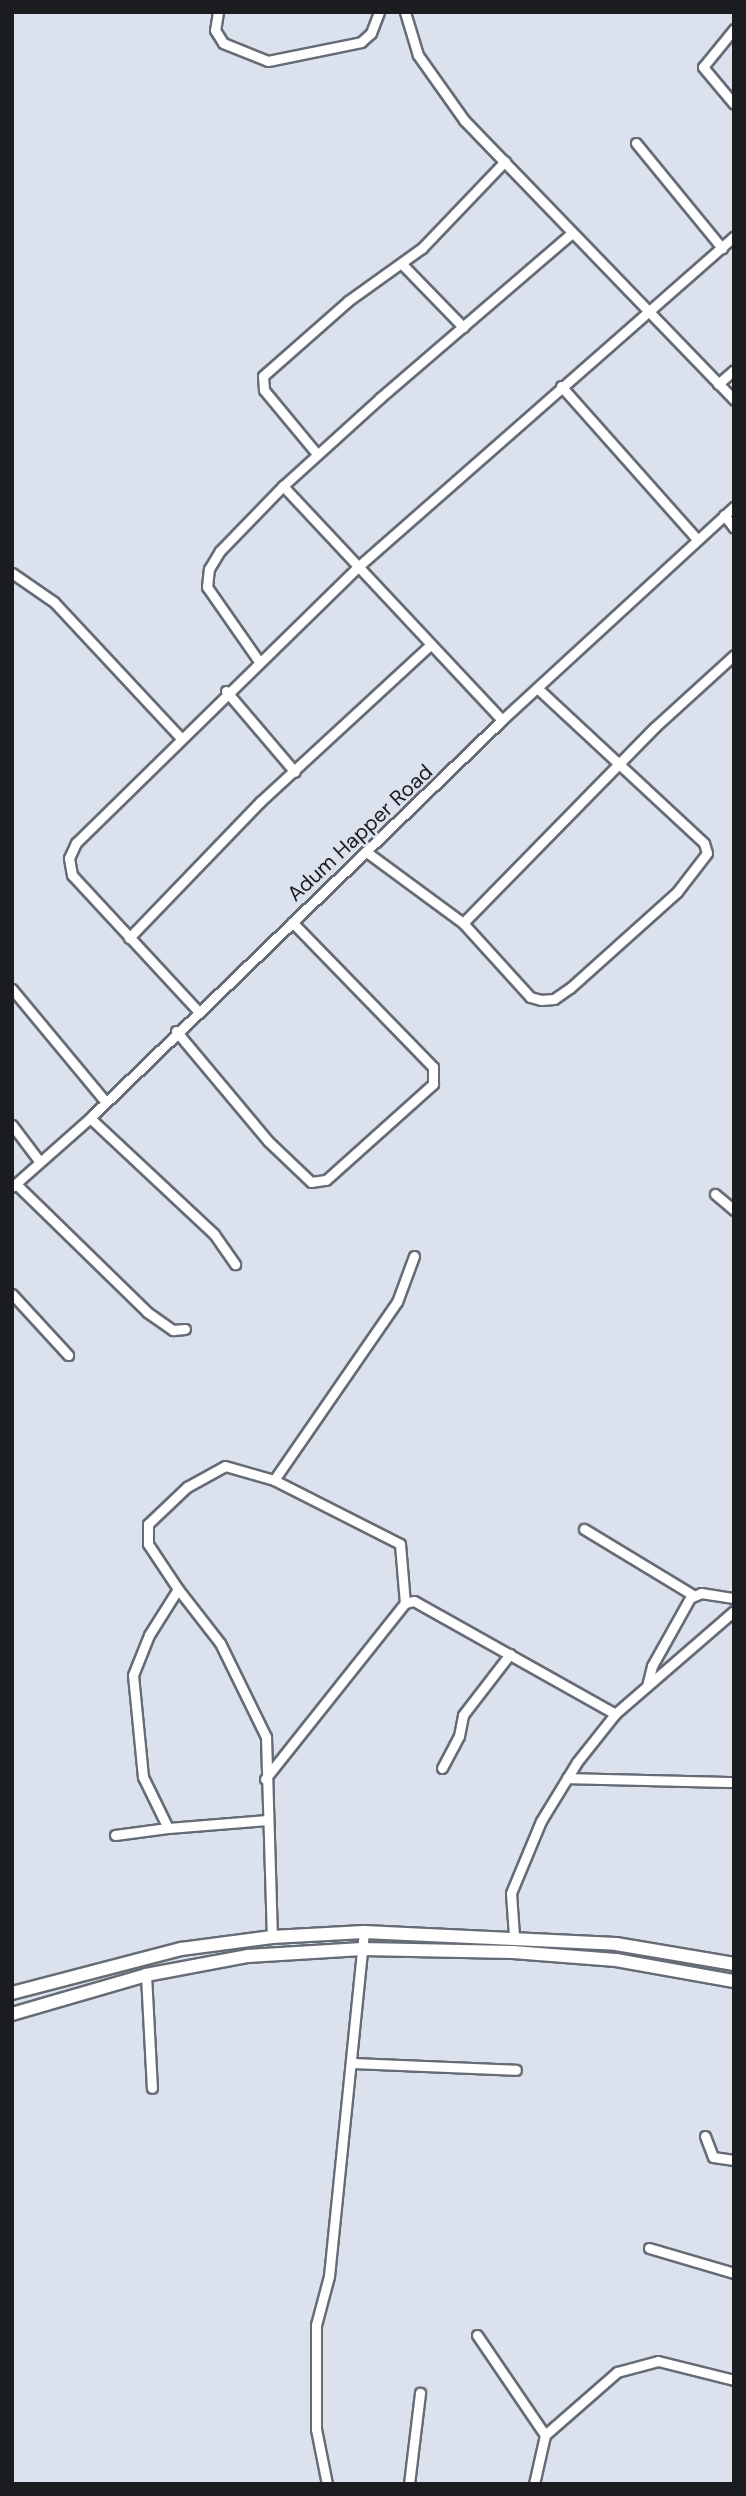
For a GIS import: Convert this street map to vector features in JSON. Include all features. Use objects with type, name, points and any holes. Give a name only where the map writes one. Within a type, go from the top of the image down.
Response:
[{"type":"street","points":[[218,12],[215,30],[223,43],[268,61],[361,42],[371,33],[379,12]]},
{"type":"street","points":[[405,12],[418,55],[440,90],[571,234],[734,400]]},
{"type":"street","points":[[734,29],[703,67],[734,104]]},
{"type":"street","points":[[636,143],[722,248]]},
{"type":"street","points":[[317,454],[264,390],[263,376],[348,302],[402,264],[505,161]]},
{"type":"street","points":[[258,660],[214,601],[207,587],[209,569],[220,551],[317,454],[571,234]]},
{"type":"street","points":[[198,1012],[82,890],[72,875],[69,858],[82,835],[226,691],[359,566],[734,237]]},
{"type":"street","points":[[402,264],[463,327]]},
{"type":"street","points":[[718,384],[734,370]]},
{"type":"street","points":[[561,386],[696,538]]},
{"type":"street","points":[[283,486],[359,566],[429,646],[502,720]]},
{"type":"street","name":"Adum Happer Road","points":[[14,1186],[90,1118],[176,1031],[368,853],[502,720],[696,538],[734,507]]},
{"type":"street","points":[[723,515],[734,528]]},
{"type":"street","points":[[12,573],[54,603],[180,737]]},
{"type":"street","points":[[129,938],[295,772],[429,646]]},
{"type":"street","points":[[463,923],[621,765],[655,727],[734,655]]},
{"type":"street","points":[[368,853],[463,923],[530,998],[554,999],[677,892],[707,853],[704,843],[538,689]]},
{"type":"street","points":[[226,691],[295,772]]},
{"type":"street","points":[[176,1031],[260,1132],[311,1182],[326,1180],[433,1084],[433,1067],[292,922]]},
{"type":"street","points":[[12,989],[105,1101]]},
{"type":"street","points":[[90,1118],[215,1234],[235,1264]]},
{"type":"street","points":[[12,1125],[40,1162]]},
{"type":"street","points":[[14,1186],[147,1312],[173,1330],[185,1329]]},
{"type":"street","points":[[715,1194],[734,1210]]},
{"type":"street","points":[[274,1480],[397,1302],[414,1256]]},
{"type":"street","points":[[12,1294],[68,1355]]},
{"type":"street","points":[[265,1779],[405,1603],[400,1544],[274,1480],[225,1466],[187,1487],[155,1516],[146,1532],[148,1544],[177,1589],[220,1643],[244,1686],[266,1737],[265,1779],[270,1807],[267,1821],[272,1937]]},
{"type":"street","points":[[584,1529],[694,1595],[734,1598]]},
{"type":"street","points":[[168,1828],[143,1777],[134,1675],[149,1635],[177,1589]]},
{"type":"street","points":[[647,1686],[652,1666],[694,1595]]},
{"type":"street","points":[[405,1603],[422,1603],[615,1714]]},
{"type":"street","points":[[514,1936],[511,1893],[541,1821],[567,1777],[615,1714],[734,1611]]},
{"type":"street","points":[[442,1768],[459,1736],[463,1715],[510,1654]]},
{"type":"street","points":[[567,1777],[734,1782]]},
{"type":"street","points":[[115,1835],[168,1828],[267,1821]]},
{"type":"street","points":[[327,2484],[316,2429],[316,2325],[330,2276],[365,1932]]},
{"type":"street","points":[[12,1993],[141,1957],[272,1937],[365,1932],[514,1936],[616,1944],[734,1964]]},
{"type":"street","points":[[12,2014],[146,1975],[248,1956],[362,1949],[547,1954],[616,1960],[734,1981]]},
{"type":"street","points":[[146,1975],[152,2088]]},
{"type":"street","points":[[351,2063],[516,2070]]},
{"type":"street","points":[[705,2136],[713,2157],[734,2160]]},
{"type":"street","points":[[649,2248],[734,2273]]},
{"type":"street","points":[[477,2335],[545,2435]]},
{"type":"street","points":[[534,2484],[545,2435],[603,2381],[635,2365],[672,2363],[734,2380]]},
{"type":"street","points":[[409,2484],[420,2393]]}]
